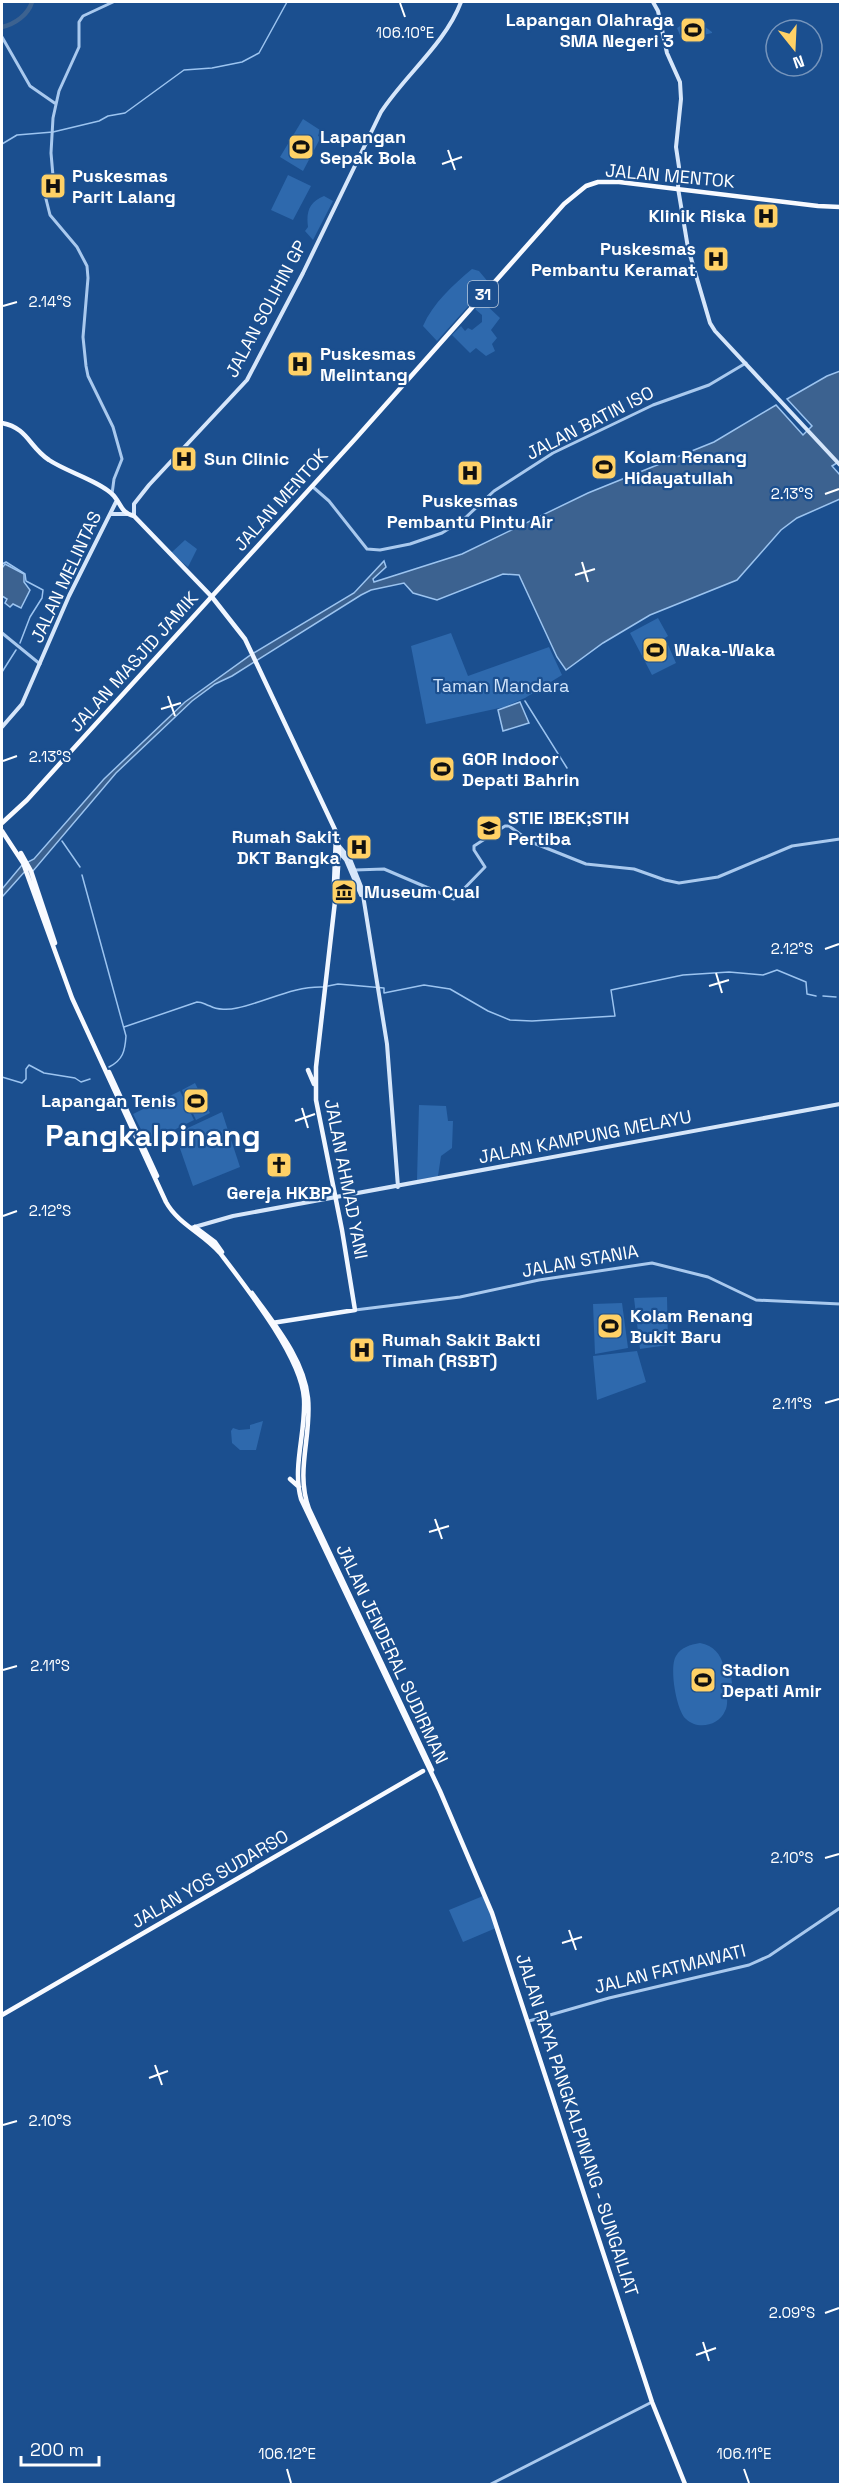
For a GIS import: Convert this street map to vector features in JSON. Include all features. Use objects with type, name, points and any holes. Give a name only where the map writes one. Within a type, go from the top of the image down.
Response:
[{"type":"highway","name":"JALAN MENTOK","points":[[212,597],[544,225],[578,191],[592,183],[610,182],[840,207]]},
{"type":"highway","name":"JALAN MASJID JAMIK","points":[[2,827],[212,597]]},
{"type":"highway","name":"JALAN JENDERAL SUDIRMAN","points":[[2,827],[25,862],[73,994],[154,1174],[174,1210],[223,1255]]},
{"type":"highway","name":"JALAN JENDERAL SUDIRMAN","points":[[192,1227],[206,1235],[236,1272],[305,1379],[308,1417],[302,1480],[307,1510]]},
{"type":"highway","name":"JALAN JENDERAL SUDIRMAN","points":[[271,1323],[294,1362],[302,1382],[304,1412],[299,1487],[307,1510],[384,1670],[427,1768],[434,1777]]},
{"type":"highway","points":[[290,1479],[299,1487]]},
{"type":"highway","name":"JALAN YOS SUDARSO","points":[[2,2014],[427,1768]]},
{"type":"highway","name":"JALAN RAYA PANGKALPINANG - SUNGAILIAT","points":[[434,1777],[497,1926],[652,2402],[685,2484]]},
{"type":"main road","name":"JALAN SOLIHIN GP","points":[[134,516],[134,504],[149,484],[247,380],[303,273],[381,112],[396,88],[444,31],[461,2]]},
{"type":"main road","points":[[653,2],[659,14],[667,52],[680,82],[681,99],[676,147],[679,167],[678,188],[688,248],[710,323],[714,331],[840,465]]},
{"type":"main road","points":[[2,423],[18,428],[47,459],[112,494],[116,502],[128,514]]},
{"type":"main road","name":"JALAN MELINTAS","points":[[2,727],[21,707],[67,600],[116,502]]},
{"type":"main road","points":[[111,514],[134,516],[212,597]]},
{"type":"main road","name":"JALAN AHMAD YANI","points":[[212,597],[238,627],[252,653],[336,834],[335,895],[316,1067],[316,1100],[355,1310]]},
{"type":"main road","points":[[337,848],[344,850],[355,870],[362,889],[362,899]]},
{"type":"main road","points":[[337,848],[352,871],[362,899],[377,983],[383,1023],[397,1187]]},
{"type":"main road","points":[[308,1070],[316,1090]]},
{"type":"main road","name":"JALAN KAMPUNG MELAYU","points":[[192,1227],[212,1224],[233,1216],[840,1104]]},
{"type":"main road","points":[[206,1235],[212,1224]]},
{"type":"main road","points":[[271,1323],[355,1310]]},
{"type":"street","points":[[112,2],[88,13],[80,20],[79,47],[65,76],[56,104],[51,133],[53,175],[45,195],[47,208],[77,247],[87,266],[83,337],[86,366],[88,376],[113,427],[122,459],[114,479],[112,494]]},
{"type":"street","points":[[2,37],[32,88],[56,104]]},
{"type":"street","name":"JALAN BATIN ISO","points":[[311,486],[323,494],[367,549],[380,550],[419,542],[458,524],[494,491],[553,453],[652,405],[709,386],[746,363]]},
{"type":"street","points":[[2,633],[41,664]]},
{"type":"street","points":[[355,870],[384,869],[454,899],[485,867],[474,846],[509,826],[531,842],[586,864],[634,868],[679,883],[718,877],[792,846],[840,839]]},
{"type":"street","name":"JALAN STANIA","points":[[355,1310],[460,1297],[539,1280],[648,1263],[708,1277],[756,1300],[840,1304]]},
{"type":"street","name":"JALAN FATMAWATI","points":[[529,2021],[596,2001],[756,1962],[840,1908]]},
{"type":"street","points":[[491,2484],[652,2402]]},
{"type":"green space","name":"Lapangan Olahraga SMA Negeri 3","points":[[693,18],[712,33],[682,40],[677,28]]},
{"type":"green space","name":"Lapangan Sepak Bola","points":[[303,119],[320,130],[318,136],[321,137],[303,171],[280,157]]},
{"type":"green space","points":[[288,175],[311,186],[293,220],[271,210]]},
{"type":"green space","points":[[324,196],[333,201],[313,240],[305,231],[308,227],[308,212],[315,201]]},
{"type":"green space","points":[[472,269],[479,271],[489,283],[437,341],[423,326],[438,302]]},
{"type":"green space","points":[[482,301],[500,318],[491,330],[497,338],[492,344],[495,351],[486,356],[476,348],[470,353],[452,335],[461,326],[465,331],[468,328],[472,330],[482,322],[482,315],[475,309]]},
{"type":"green space","points":[[185,540],[197,549],[188,567],[171,553]]},
{"type":"green space","name":"Waka-Waka","points":[[658,618],[668,636],[665,638],[676,663],[652,675],[630,633]]},
{"type":"green space","name":"Taman Mandara","points":[[451,633],[468,676],[549,647],[562,675],[525,698],[504,707],[426,724],[411,646]]},
{"type":"green space","name":"Lapangan Tenis","points":[[195,1083],[210,1113],[196,1120],[182,1090]]},
{"type":"green space","points":[[180,1091],[194,1120],[148,1143],[133,1114]]},
{"type":"green space","points":[[419,1105],[446,1106],[448,1121],[453,1121],[452,1148],[441,1156],[438,1176],[417,1180]]},
{"type":"green space","points":[[222,1112],[240,1167],[193,1186],[175,1134]]},
{"type":"green space","points":[[667,1297],[668,1345],[640,1349],[634,1298]]},
{"type":"green space","name":"Kolam Renang Bukit Baru","points":[[622,1303],[628,1348],[595,1354],[593,1304]]},
{"type":"green space","points":[[637,1351],[646,1382],[597,1400],[593,1356]]},
{"type":"green space","points":[[263,1421],[256,1450],[240,1450],[232,1443],[233,1428],[250,1429],[250,1425]]},
{"type":"green space","name":"Stadion Depati Amir","points":[[700,1643],[716,1651],[724,1667],[730,1666],[733,1692],[727,1693],[727,1707],[722,1716],[707,1725],[691,1722],[682,1714],[673,1678],[674,1661],[680,1650]]},
{"type":"green space","points":[[483,1896],[496,1928],[463,1942],[449,1910]]},
{"type":"shaded area","points":[[840,371],[840,461],[832,466],[840,475],[840,499],[797,518],[781,530],[737,580],[650,615],[603,643],[566,670],[557,657],[519,575],[503,574],[437,600],[413,593],[404,583],[371,590],[232,676],[215,684],[192,701],[116,773],[33,871],[27,869],[2,897],[2,889],[22,865],[34,859],[104,779],[185,702],[252,654],[354,593],[384,561],[386,567],[373,579],[374,582],[462,554],[588,493],[714,442],[776,405],[803,435],[812,426],[787,399]]},
{"type":"shaded area","points":[[5,564],[24,574],[24,582],[30,590],[21,608],[13,604],[10,607],[5,603],[7,599],[2,596],[2,568]]},
{"type":"shaded area","points":[[520,702],[529,723],[503,731],[498,710]]},
{"type":"waterway","points":[[2,27],[20,18],[32,2]]},
{"type":"waterway","points":[[2,144],[17,135],[53,132],[125,113],[184,70],[212,68],[242,62],[259,53],[287,2]]},
{"type":"waterway","points":[[2,564],[6,562],[25,574],[26,581],[43,590],[42,598],[30,617],[20,643]]},
{"type":"waterway","points":[[2,672],[16,650]]},
{"type":"waterway","points":[[525,701],[567,768]]},
{"type":"waterway","points":[[62,841],[80,867]]},
{"type":"waterway","points":[[82,875],[126,1036],[122,1054],[109,1067]]},
{"type":"waterway","points":[[328,986],[338,984],[384,988],[384,993],[424,985],[450,989],[488,1011],[510,1020],[532,1021],[615,1016],[611,990],[683,975],[729,972],[763,975],[777,970],[806,982],[807,994],[816,996]]},
{"type":"waterway","points":[[124,1027],[197,1002],[216,1008],[230,1009],[301,989],[323,987]]},
{"type":"waterway","points":[[823,996],[836,997]]},
{"type":"waterway","points":[[2,1077],[22,1083],[26,1079],[26,1069],[29,1065],[44,1073],[75,1078],[81,1082],[90,1079]]},
{"type":"place","name":"Lapangan Olahraga SMA Negeri 3","points":[[693,30]]},
{"type":"place","name":"Lapangan Sepak Bola","points":[[301,147]]},
{"type":"place","name":"Puskesmas Parit Lalang","points":[[53,186]]},
{"type":"place","name":"Klinik Riska","points":[[766,216]]},
{"type":"place","name":"Puskesmas Pembantu Keramat","points":[[716,259]]},
{"type":"place","name":"Puskesmas Melintang","points":[[300,364]]},
{"type":"place","name":"Sun Clinic","points":[[184,459]]},
{"type":"place","name":"Kolam Renang Hidayatullah","points":[[604,467]]},
{"type":"place","name":"Puskesmas Pembantu Pintu Air","points":[[470,473]]},
{"type":"place","name":"Waka-Waka","points":[[655,650]]},
{"type":"place","name":"GOR Indoor Depati Bahrin","points":[[442,769]]},
{"type":"place","name":"STIE IBEK;STIH Pertiba","points":[[489,828]]},
{"type":"place","name":"Rumah Sakit DKT Bangka","points":[[359,847]]},
{"type":"place","name":"Museum Cual","points":[[344,892]]},
{"type":"place","name":"Lapangan Tenis","points":[[196,1101]]},
{"type":"place","name":"Gereja HKBP","points":[[279,1165]]},
{"type":"place","name":"Kolam Renang Bukit Baru","points":[[610,1326]]},
{"type":"place","name":"Rumah Sakit Bakti Timah (RSBT)","points":[[362,1350]]},
{"type":"place","name":"Stadion Depati Amir","points":[[703,1680]]},
{"type":"district","name":"Pangkalpinang","points":[[153,1136]]}]
